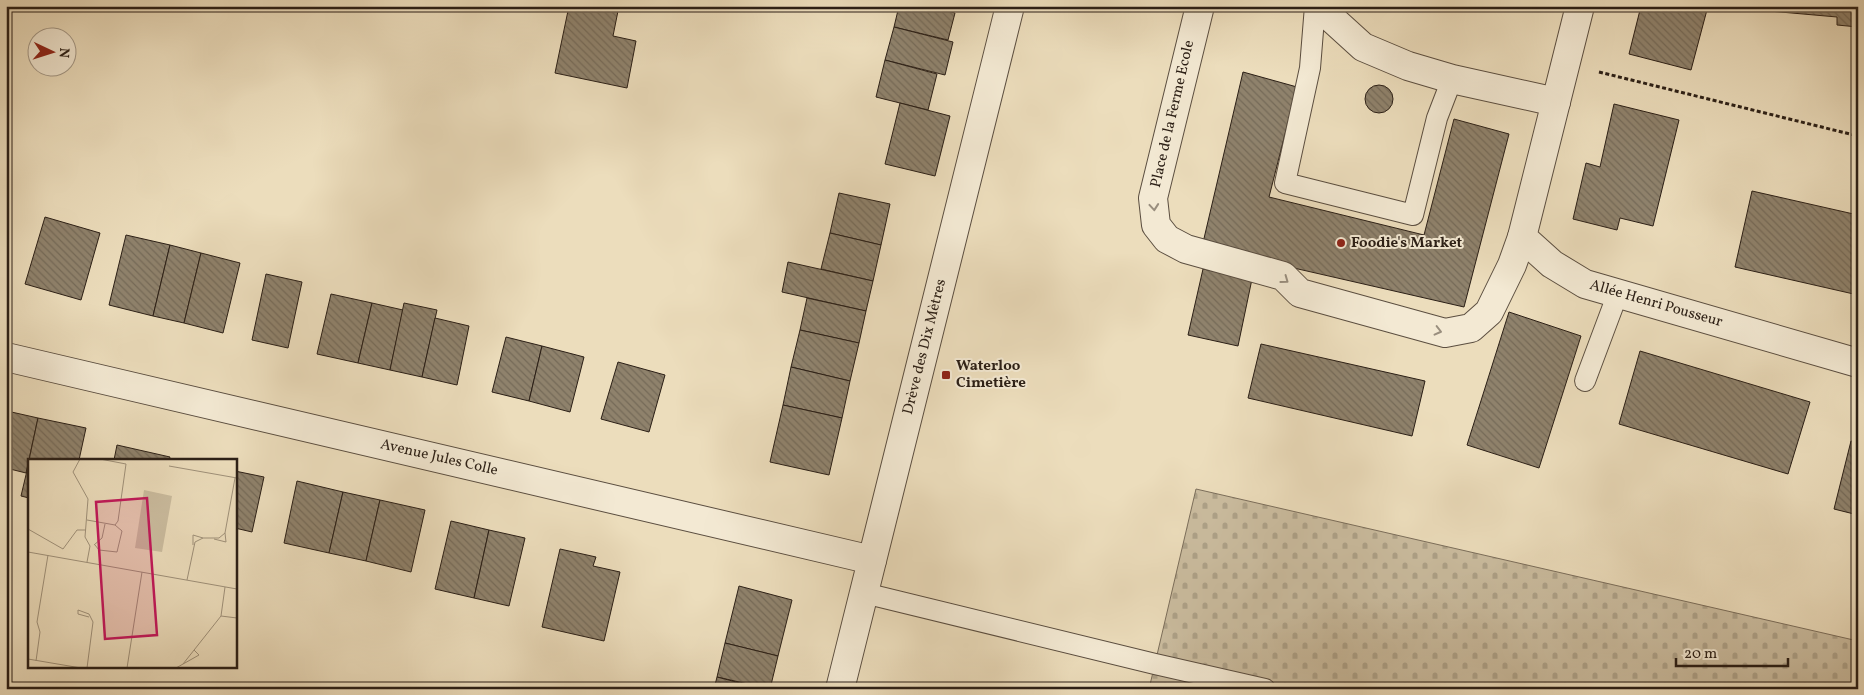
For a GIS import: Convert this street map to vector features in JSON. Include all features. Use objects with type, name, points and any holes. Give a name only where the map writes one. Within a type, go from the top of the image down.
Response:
[{"type":"street","name":"Drève des Dix Mètres","points":[[840,689],[1010,6]]},
{"type":"street","name":"Place de la Ferme Ecole","points":[[1200,6],[1153,198],[1156,225],[1167,239],[1186,250],[1283,276],[1300,293],[1445,333],[1471,328],[1489,312],[1512,266],[1522,237]]},
{"type":"street","points":[[1323,6],[1330,17],[1363,47],[1408,66],[1452,79],[1556,102]]},
{"type":"street","points":[[1522,237],[1580,6]]},
{"type":"street","name":"Allée Henri Pousseur","points":[[1522,237],[1552,264],[1585,284],[1858,363]]},
{"type":"street","name":"Avenue Jules Colle","points":[[6,357],[872,560]]},
{"type":"lane","points":[[1315,6],[1310,68],[1285,183],[1413,214],[1437,118],[1452,79]]},
{"type":"lane","points":[[1585,381],[1618,293]]},
{"type":"lane","points":[[864,593],[1265,689]]},
{"type":"path","points":[[1566,63],[1858,136]]},
{"type":"green space","points":[[1196,489],[1858,641],[1858,689],[1149,689]]},
{"type":"building","points":[[569,6],[619,6],[613,36],[636,41],[627,88],[555,73]]},
{"type":"building","points":[[899,6],[929,6],[955,13],[948,40],[894,27]]},
{"type":"building","points":[[1641,6],[1708,6],[1691,70],[1629,54]]},
{"type":"building","points":[[1770,6],[1858,6],[1858,27],[1837,25],[1837,17],[1769,11]]},
{"type":"building","points":[[894,27],[953,42],[945,75],[885,60]]},
{"type":"building","points":[[885,60],[937,74],[928,110],[876,97]]},
{"type":"building","points":[[1243,72],[1297,87],[1269,197],[1424,235],[1454,119],[1509,134],[1464,307],[1202,247]]},
{"type":"building","points":[[1379,85],[1389,89],[1393,99],[1389,109],[1379,113],[1369,109],[1365,99],[1369,89]]},
{"type":"building","points":[[900,103],[950,116],[935,176],[885,164]]},
{"type":"building","points":[[1614,104],[1679,120],[1653,226],[1620,218],[1617,230],[1573,219],[1586,163],[1600,167]]},
{"type":"building","points":[[1752,191],[1858,215],[1858,295],[1735,267]]},
{"type":"building","points":[[839,193],[890,204],[881,245],[830,233]]},
{"type":"building","points":[[45,217],[100,233],[81,300],[25,284]]},
{"type":"building","points":[[830,233],[881,245],[873,281],[821,269]]},
{"type":"building","points":[[126,235],[170,245],[153,316],[109,305]]},
{"type":"building","points":[[170,245],[201,253],[184,323],[153,316]]},
{"type":"building","points":[[201,253],[240,263],[223,333],[184,323]]},
{"type":"building","points":[[788,262],[873,281],[866,311],[782,292]]},
{"type":"building","points":[[1203,269],[1252,279],[1238,346],[1188,335]]},
{"type":"building","points":[[266,274],[302,282],[288,348],[252,340]]},
{"type":"building","points":[[331,294],[372,303],[358,363],[317,354]]},
{"type":"building","points":[[807,298],[866,311],[859,343],[800,330]]},
{"type":"building","points":[[372,303],[403,310],[390,370],[358,363]]},
{"type":"building","points":[[404,303],[437,310],[422,377],[390,370]]},
{"type":"building","points":[[1509,312],[1581,336],[1539,468],[1467,445]]},
{"type":"building","points":[[435,318],[469,326],[457,385],[422,377]]},
{"type":"building","points":[[800,330],[859,343],[850,381],[791,367]]},
{"type":"building","points":[[506,337],[542,346],[529,401],[492,392]]},
{"type":"building","points":[[1261,344],[1425,381],[1412,436],[1248,398]]},
{"type":"building","points":[[542,346],[584,357],[570,412],[529,401]]},
{"type":"building","points":[[1640,351],[1810,402],[1788,474],[1619,424]]},
{"type":"building","points":[[618,362],[665,375],[649,432],[601,419]]},
{"type":"building","points":[[791,367],[850,381],[842,418],[783,405]]},
{"type":"building","points":[[783,405],[842,418],[829,475],[770,462]]},
{"type":"building","points":[[7,411],[38,418],[26,473],[6,468]]},
{"type":"building","points":[[38,418],[86,428],[79,459],[29,459]]},
{"type":"building","points":[[1851,441],[1858,443],[1858,515],[1834,509]]},
{"type":"building","points":[[117,445],[170,457],[169,459],[114,459]]},
{"type":"building","points":[[28,466],[28,498],[21,496]]},
{"type":"building","points":[[236,471],[264,477],[252,532],[236,528]]},
{"type":"building","points":[[297,481],[343,492],[329,553],[284,543]]},
{"type":"building","points":[[343,492],[380,500],[366,561],[329,553]]},
{"type":"building","points":[[380,500],[425,510],[411,572],[366,561]]},
{"type":"building","points":[[451,521],[489,530],[474,598],[435,589]]},
{"type":"building","points":[[489,530],[525,538],[509,606],[474,598]]},
{"type":"building","points":[[560,549],[596,557],[593,566],[620,572],[604,641],[542,627]]},
{"type":"building","points":[[739,586],[792,600],[778,656],[725,643]]},
{"type":"building","points":[[725,643],[778,656],[770,689],[717,677]]},
{"type":"building","points":[[717,677],[763,689],[714,689]]},
{"type":"place","name":"Foodie's Market","points":[[1341,243]]},
{"type":"place","name":"Waterloo Cimetière","points":[[946,375]]}]
